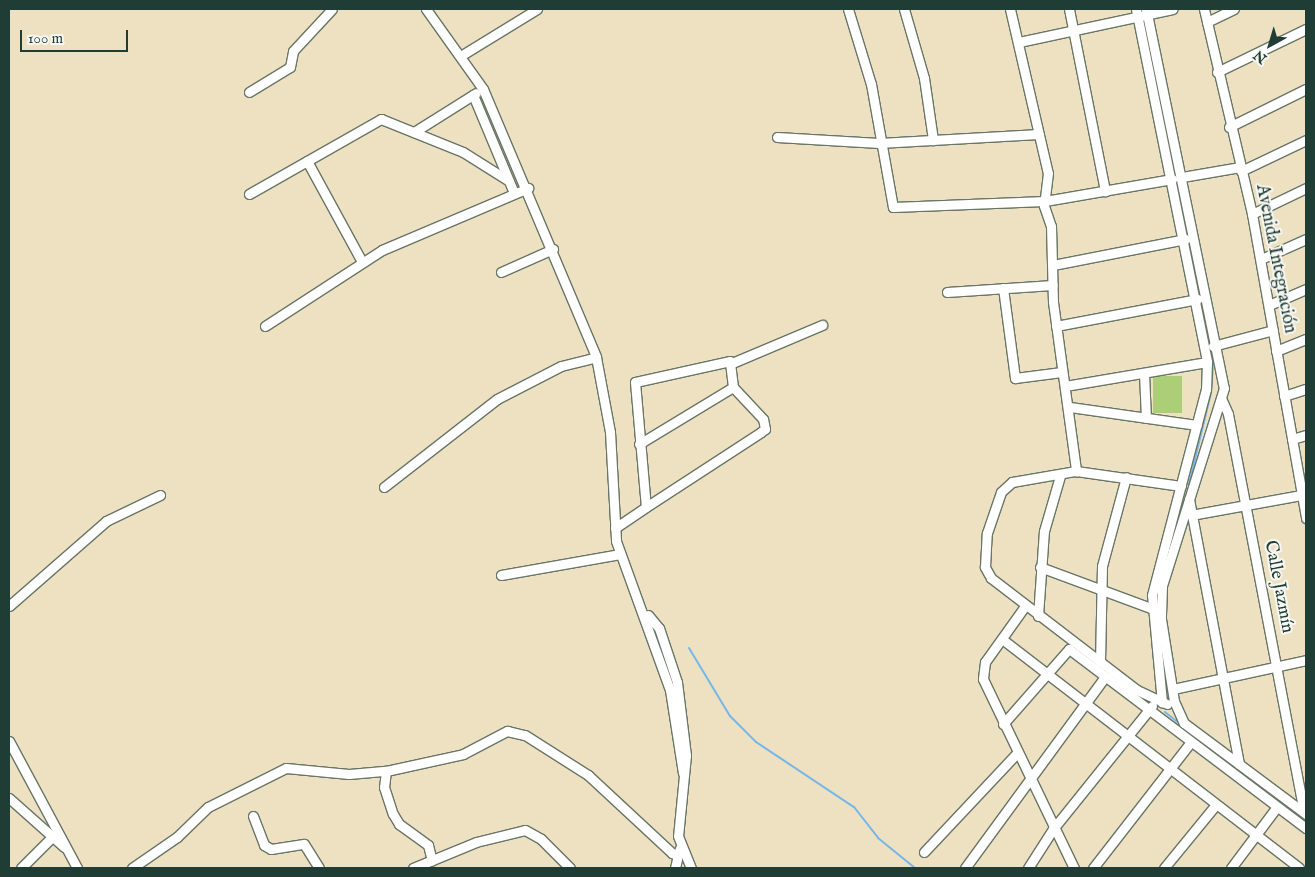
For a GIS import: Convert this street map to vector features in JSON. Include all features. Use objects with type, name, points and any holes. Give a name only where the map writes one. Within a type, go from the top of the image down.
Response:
[{"type":"street","points":[[248,92],[290,67],[293,51],[332,9]]},
{"type":"street","points":[[426,9],[462,55],[483,89],[528,188],[596,357],[610,432],[615,528],[620,554],[646,613],[670,690],[683,773],[679,851],[675,868]]},
{"type":"street","points":[[462,55],[537,9]]},
{"type":"street","points":[[848,9],[870,84],[879,143],[894,207],[1045,201],[1172,179]]},
{"type":"street","points":[[904,9],[924,78],[933,140]]},
{"type":"street","points":[[1010,9],[1019,42],[1050,189],[1045,201],[1056,326],[1062,372],[1070,407],[1076,471]]},
{"type":"street","points":[[1069,9],[1105,191]]},
{"type":"street","points":[[1019,42],[1142,12],[1173,9]]},
{"type":"street","name":"Avenida Integración","points":[[1204,9],[1229,127],[1252,214],[1306,518]]},
{"type":"street","points":[[1207,22],[1234,9]]},
{"type":"street","points":[[1142,12],[1182,177],[1224,388],[1183,515],[1160,600],[1175,705],[1184,723],[1305,813]]},
{"type":"street","points":[[1028,868],[1053,829],[1156,705],[1151,608],[1156,574],[1197,425],[1207,362],[1197,299],[1172,179],[1142,12]]},
{"type":"street","points":[[1217,72],[1306,29]]},
{"type":"street","points":[[414,132],[483,89]]},
{"type":"street","points":[[1229,127],[1306,89]]},
{"type":"street","points":[[473,95],[514,193]]},
{"type":"street","points":[[249,194],[381,119],[464,152],[509,181]]},
{"type":"street","points":[[777,137],[879,143],[1039,134]]},
{"type":"street","points":[[1182,177],[1240,169],[1306,140]]},
{"type":"street","points":[[307,161],[362,262]]},
{"type":"street","points":[[265,326],[362,262],[528,188]]},
{"type":"street","points":[[1252,214],[1306,188]]},
{"type":"street","points":[[1052,265],[1185,239]]},
{"type":"street","points":[[1261,259],[1306,239]]},
{"type":"street","points":[[501,272],[553,249]]},
{"type":"street","points":[[947,292],[1053,285]]},
{"type":"street","points":[[1003,288],[1015,378],[1062,372]]},
{"type":"street","points":[[1269,305],[1306,289]]},
{"type":"street","points":[[1056,326],[1197,299]]},
{"type":"street","points":[[646,507],[639,444],[637,381],[732,363],[822,325]]},
{"type":"street","points":[[1205,347],[1217,346],[1273,330]]},
{"type":"street","points":[[1276,351],[1306,339]]},
{"type":"street","points":[[384,487],[497,399],[560,366],[596,357]]},
{"type":"street","points":[[1065,386],[1207,362]]},
{"type":"street","points":[[615,528],[765,429],[763,419],[733,388],[732,363]]},
{"type":"street","points":[[1144,373],[1146,418]]},
{"type":"street","points":[[639,444],[733,388]]},
{"type":"street","points":[[1284,396],[1306,389]]},
{"type":"street","name":"Calle Jazmín","points":[[1221,398],[1245,505],[1305,813]]},
{"type":"street","points":[[1070,407],[1197,425]]},
{"type":"street","points":[[1292,439],[1306,435]]},
{"type":"street","points":[[1239,764],[1225,677],[1194,514],[1189,499],[1181,488],[1126,477],[1076,471],[1060,476],[1008,483],[987,532],[985,567],[991,578],[1156,705],[1190,743],[1276,808],[1306,828]]},
{"type":"street","points":[[1038,616],[1044,531],[1060,476]]},
{"type":"street","points":[[1100,662],[1100,586],[1107,539],[1126,477]]},
{"type":"street","points":[[1183,515],[1245,505],[1302,488]]},
{"type":"street","points":[[9,606],[106,521],[160,494]]},
{"type":"street","points":[[501,575],[620,554]]},
{"type":"street","points":[[1040,567],[1100,586],[1151,608]]},
{"type":"street","points":[[1025,606],[981,669],[1016,754],[1030,778],[1053,829],[1074,868]]},
{"type":"street","points":[[1002,639],[1043,674],[1083,702],[1214,807],[1300,868]]},
{"type":"street","points":[[1003,724],[1043,674],[1069,649],[1105,677],[1156,705],[1175,705]]},
{"type":"street","points":[[1173,689],[1306,660]]},
{"type":"street","points":[[965,868],[1083,702],[1105,677]]},
{"type":"street","points":[[132,868],[177,837],[208,807],[286,768],[349,774],[386,771],[463,754],[507,732],[518,732],[588,775],[679,851],[692,868]]},
{"type":"street","points":[[9,741],[64,847],[77,868]]},
{"type":"street","points":[[1093,868],[1190,743]]},
{"type":"street","points":[[924,852],[1016,754]]},
{"type":"street","points":[[386,771],[384,787],[393,814],[399,824],[428,845],[432,860]]},
{"type":"street","points":[[9,798],[50,839],[64,847]]},
{"type":"street","points":[[1164,868],[1214,807]]},
{"type":"street","points":[[1231,868],[1276,808]]},
{"type":"street","points":[[253,816],[264,845],[271,849],[304,844],[320,868]]},
{"type":"street","points":[[413,868],[476,842],[525,830],[542,839],[570,868]]},
{"type":"street","points":[[21,868],[50,839]]},
{"type":"green space","points":[[1153,376],[1182,376],[1182,413],[1153,413]]},
{"type":"waterway","points":[[1149,52],[1196,272]]},
{"type":"waterway","points":[[1189,484],[1211,393],[1213,361]]},
{"type":"waterway","points":[[1157,591],[1157,601]]},
{"type":"waterway","points":[[689,648],[730,716],[756,742],[854,807],[878,838],[915,868]]},
{"type":"waterway","points":[[1165,712],[1251,781]]}]
